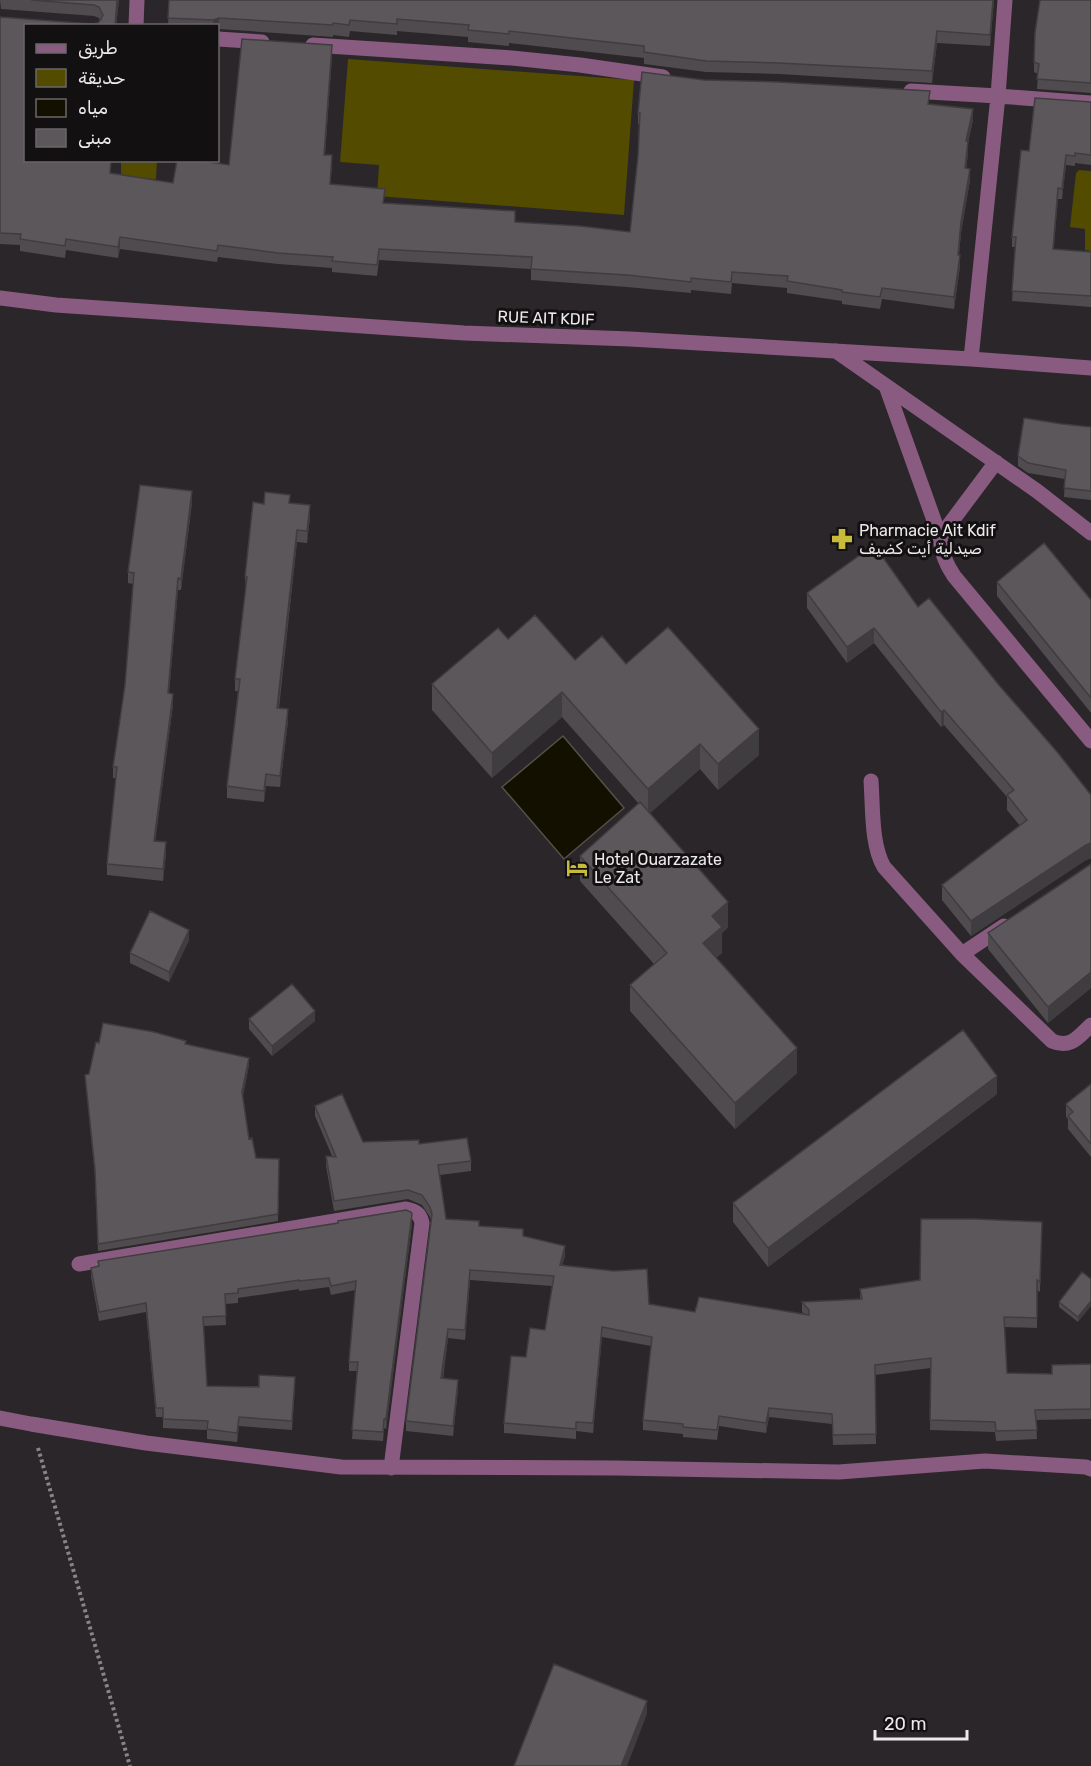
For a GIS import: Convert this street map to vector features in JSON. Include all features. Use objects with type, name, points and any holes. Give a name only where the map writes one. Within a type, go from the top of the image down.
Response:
[{"type":"street","points":[[136,24],[137,0]]},
{"type":"street","points":[[971,359],[998,96],[1005,0]]},
{"type":"street","points":[[219,39],[276,42]]},
{"type":"street","points":[[300,44],[512,58],[683,80]]},
{"type":"street","points":[[894,90],[1091,104]]},
{"type":"street","name":"RUE AIT KDIF","points":[[0,298],[68,306],[464,333],[630,339],[1091,368]]},
{"type":"street","points":[[836,351],[1037,490],[1091,533]]},
{"type":"street","points":[[886,386],[940,537],[941,550],[946,564],[1091,741]]},
{"type":"street","points":[[940,537],[996,462]]},
{"type":"street","points":[[871,782],[876,847],[879,858],[884,867],[962,954],[1052,1041],[1061,1045],[1071,1043],[1091,1025]]},
{"type":"street","points":[[962,954],[1012,921]]},
{"type":"street","points":[[79,1264],[406,1209],[414,1211],[421,1218],[422,1223],[391,1468]]},
{"type":"street","points":[[0,1418],[146,1443],[341,1467],[839,1472],[985,1461],[1089,1467]]},
{"type":"path","points":[[31,1425],[130,1766]]},
{"type":"green space","points":[[348,59],[634,80],[624,215],[377,196],[379,165],[340,162]]},
{"type":"green space","points":[[121,162],[157,162],[156,179],[121,177]]},
{"type":"green space","points":[[1079,170],[1091,171],[1091,251],[1085,250],[1085,229],[1070,227],[1076,173]]},
{"type":"water","points":[[563,736],[624,808],[564,859],[502,787]]},
{"type":"building","points":[[31,0],[117,0],[115,24],[92,24],[98,23],[103,15],[99,7]]},
{"type":"building","points":[[169,0],[993,0],[990,35],[937,31],[932,71],[706,61],[644,52],[644,46],[509,31],[509,34],[468,30],[469,25],[397,19],[397,24],[350,20],[349,25],[333,23],[333,25],[219,18],[213,20],[168,18]]},
{"type":"building","points":[[1040,0],[1091,0],[1091,83],[1037,79],[1039,64],[1034,62],[1035,33]]},
{"type":"building","points":[[0,17],[92,24],[24,24],[24,162],[111,162],[110,173],[173,183],[177,162],[209,162],[229,165],[242,39],[332,45],[324,155],[332,155],[330,184],[385,189],[383,203],[515,211],[515,222],[630,232],[638,156],[640,113],[638,113],[642,72],[704,80],[930,91],[928,104],[973,109],[966,141],[968,141],[965,168],[970,169],[961,222],[958,255],[960,255],[954,297],[882,288],[880,297],[787,281],[788,276],[732,272],[731,282],[691,278],[691,282],[531,269],[532,257],[379,249],[377,265],[332,261],[333,257],[218,245],[217,251],[120,237],[118,247],[66,239],[65,246],[20,239],[21,234],[0,233]]},
{"type":"building","points":[[1035,98],[1091,102],[1091,155],[1075,153],[1075,156],[1066,155],[1062,189],[1058,188],[1053,249],[1091,252],[1091,296],[1012,291],[1016,237],[1012,237],[1021,150],[1029,151]]},
{"type":"building","points":[[1024,418],[1091,427],[1091,491],[1064,488],[1066,470],[1028,463],[1018,456]]},
{"type":"building","points":[[140,485],[192,491],[181,579],[178,578],[168,693],[173,694],[154,841],[166,842],[163,869],[107,864],[117,767],[113,767],[125,685],[134,573],[128,572]]},
{"type":"building","points":[[265,492],[290,495],[289,503],[310,505],[307,531],[297,530],[277,708],[288,709],[280,776],[266,774],[264,791],[227,786],[240,679],[235,679],[253,502],[264,504]]},
{"type":"building","points":[[1044,543],[1091,600],[1091,698],[997,582]]},
{"type":"building","points":[[874,545],[918,607],[929,598],[1091,795],[1091,843],[971,921],[942,885],[1027,820],[1007,795],[1014,790],[944,710],[941,712],[874,628],[847,647],[807,593]]},
{"type":"building","points":[[535,615],[575,660],[602,636],[626,664],[668,627],[759,729],[718,764],[700,744],[648,789],[562,692],[492,753],[432,684],[498,628],[508,639]]},
{"type":"building","points":[[640,802],[728,902],[712,916],[722,927],[703,943],[797,1048],[735,1103],[630,985],[667,953],[580,856]]},
{"type":"building","points":[[1091,864],[1091,972],[1048,1007],[988,933]]},
{"type":"building","points":[[150,911],[189,930],[169,972],[130,953]]},
{"type":"building","points":[[292,984],[315,1011],[272,1046],[249,1019]]},
{"type":"building","points":[[103,1023],[154,1032],[186,1041],[185,1044],[249,1058],[242,1092],[249,1139],[252,1138],[256,1158],[279,1159],[278,1214],[98,1244],[95,1170],[85,1075],[89,1074]]},
{"type":"building","points":[[963,1030],[997,1076],[768,1248],[733,1203]]},
{"type":"building","points":[[1091,1084],[1091,1144],[1068,1116],[1073,1112],[1066,1104]]},
{"type":"building","points":[[342,1094],[363,1142],[419,1140],[419,1144],[467,1138],[471,1161],[438,1165],[446,1219],[479,1221],[479,1226],[523,1229],[523,1236],[565,1246],[560,1265],[614,1271],[647,1269],[649,1304],[695,1312],[699,1297],[809,1315],[809,1310],[802,1302],[862,1299],[860,1289],[920,1280],[921,1219],[1042,1222],[1040,1282],[1037,1280],[1037,1318],[1004,1317],[1007,1373],[1052,1374],[1052,1365],[1091,1364],[1091,1409],[1035,1410],[1037,1430],[996,1431],[995,1422],[930,1420],[931,1358],[875,1365],[876,1434],[833,1435],[832,1414],[769,1408],[766,1423],[719,1416],[717,1430],[683,1427],[683,1424],[643,1420],[652,1337],[602,1327],[593,1423],[576,1422],[576,1429],[504,1423],[511,1356],[526,1357],[530,1328],[545,1330],[554,1276],[470,1270],[465,1330],[448,1329],[441,1378],[458,1380],[453,1426],[406,1421],[432,1214],[422,1195],[408,1190],[334,1201],[326,1156],[336,1157],[315,1106]]},
{"type":"building","points":[[406,1210],[412,1214],[383,1432],[352,1430],[358,1362],[349,1362],[356,1281],[331,1286],[329,1278],[299,1280],[238,1289],[238,1293],[225,1294],[226,1316],[203,1317],[207,1386],[259,1387],[259,1375],[295,1377],[292,1421],[239,1417],[237,1433],[207,1429],[208,1421],[163,1419],[163,1408],[156,1408],[146,1303],[99,1312],[91,1268],[99,1266],[98,1261]]},
{"type":"building","points":[[1082,1272],[1091,1279],[1091,1301],[1078,1317],[1059,1302]]},
{"type":"building","points":[[554,1664],[647,1701],[621,1766],[514,1766]]},
{"type":"place","name":"Pharmacie Ait Kdif صيدلية أيت كضيف","points":[[842,539]]},
{"type":"place","name":"Hotel Ouarzazate Le Zat","points":[[577,868]]}]
